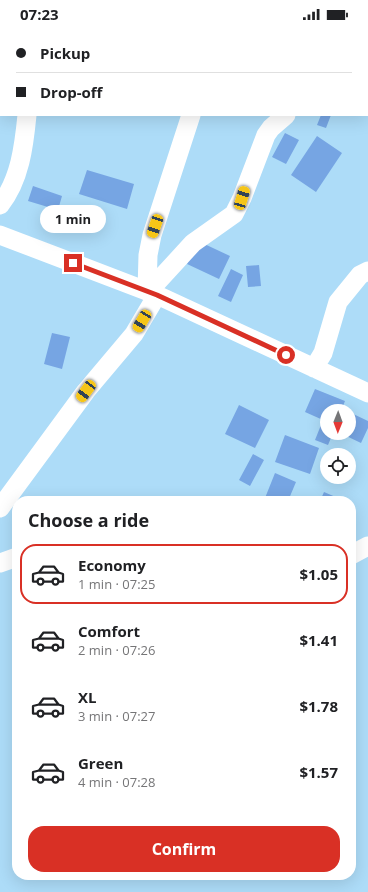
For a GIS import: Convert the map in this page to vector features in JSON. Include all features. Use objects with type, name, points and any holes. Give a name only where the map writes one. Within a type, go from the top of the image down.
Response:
[{"type":"street","points":[[0,205],[8,195],[19,168],[25,141],[28,116]]},
{"type":"street","points":[[150,293],[148,255],[152,235],[191,116]]},
{"type":"street","points":[[0,508],[86,391],[134,334],[150,293],[193,243],[234,214],[242,198],[266,135],[271,128],[285,116]]},
{"type":"street","points":[[0,235],[150,293],[368,393]]},
{"type":"street","points":[[314,368],[323,353],[338,302],[360,276],[368,271]]},
{"type":"street","points":[[356,552],[368,546]]},
{"type":"street","points":[[0,563],[12,559]]},
{"type":"building","points":[[321,116],[331,116],[326,128],[317,125]]},
{"type":"building","points":[[285,133],[299,140],[286,164],[272,157]]},
{"type":"building","points":[[317,136],[342,153],[316,192],[291,175]]},
{"type":"building","points":[[87,170],[134,184],[127,209],[79,194]]},
{"type":"building","points":[[33,186],[62,196],[58,210],[28,201]]},
{"type":"building","points":[[198,241],[230,256],[219,279],[187,264]]},
{"type":"building","points":[[259,265],[261,286],[248,287],[246,266]]},
{"type":"building","points":[[231,269],[243,275],[231,302],[218,296]]},
{"type":"building","points":[[52,333],[70,337],[62,369],[44,364]]},
{"type":"building","points":[[315,389],[345,401],[344,404],[320,404],[320,419],[305,412]]},
{"type":"building","points":[[239,405],[269,420],[255,448],[225,434]]},
{"type":"building","points":[[356,415],[368,421],[368,428],[361,443],[355,440],[356,440]]},
{"type":"building","points":[[320,428],[320,440],[330,440],[328,445],[315,440]]},
{"type":"building","points":[[285,435],[319,448],[310,474],[275,462]]},
{"type":"building","points":[[253,454],[264,460],[250,486],[239,480]]},
{"type":"building","points":[[275,473],[296,482],[290,496],[266,496]]},
{"type":"building","points":[[324,492],[333,496],[322,496]]},
{"type":"route","points":[[73,263],[157,295],[286,355]]}]
